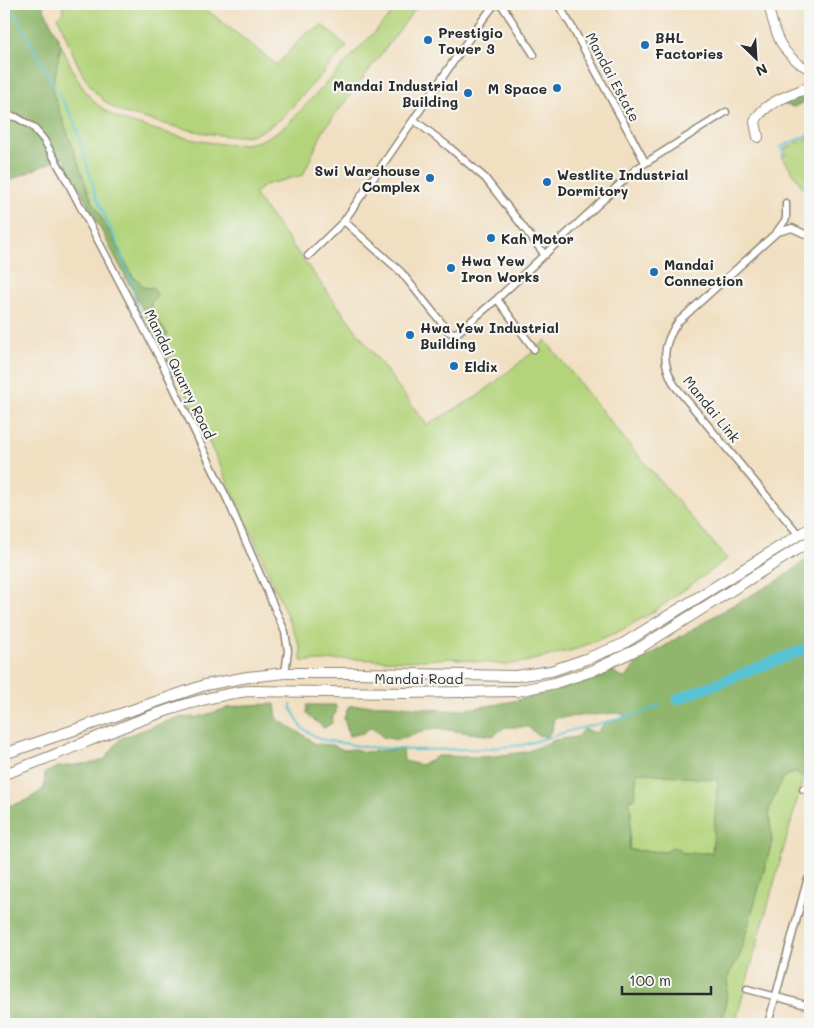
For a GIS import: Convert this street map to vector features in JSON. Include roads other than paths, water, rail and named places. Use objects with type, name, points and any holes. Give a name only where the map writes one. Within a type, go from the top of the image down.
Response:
[{"type":"main road","points":[[758,137],[755,122],[760,113],[788,96],[810,87]]},
{"type":"main road","name":"Mandai Road","points":[[4,754],[205,685],[248,677],[286,673],[516,676],[551,671],[586,660],[621,645],[810,528]]},
{"type":"main road","name":"Mandai Road","points":[[4,774],[161,713],[220,695],[258,691],[404,693],[517,691],[555,683],[592,671],[638,649],[810,541]]},
{"type":"main road","points":[[695,600],[700,605],[711,604]]},
{"type":"main road","points":[[397,674],[408,678],[410,683],[410,688],[404,693]]},
{"type":"street","points":[[308,256],[344,221],[477,27],[495,4]]},
{"type":"street","points":[[501,4],[534,55]]},
{"type":"street","name":"Mandai Estate","points":[[558,4],[645,162]]},
{"type":"street","points":[[768,4],[774,31],[782,46],[792,58],[810,70]]},
{"type":"street","points":[[344,221],[401,272],[449,332],[455,334],[497,299],[645,162],[726,112]]},
{"type":"street","name":"Mandai Quarry Road","points":[[4,116],[16,117],[33,127],[44,140],[162,363],[229,503],[285,632],[288,651],[286,673]]},
{"type":"street","points":[[414,120],[450,147],[485,178],[545,255]]},
{"type":"street","name":"Mandai Link","points":[[786,203],[786,218],[776,233],[678,322],[669,335],[665,347],[665,359],[669,376],[675,386],[799,536]]},
{"type":"street","points":[[776,233],[792,228],[807,235]]},
{"type":"street","points":[[497,299],[534,349]]},
{"type":"street","points":[[803,789],[810,791]]},
{"type":"street","points":[[768,1024],[806,881],[810,876]]},
{"type":"street","points":[[747,989],[810,1006]]},
{"type":"waterway","points":[[11,4],[74,120],[96,196],[118,245],[142,318]]},
{"type":"waterway","points":[[782,155],[784,154],[781,147],[810,134]]},
{"type":"waterway","points":[[290,643],[294,657]]},
{"type":"waterway","points":[[678,699],[810,647]]},
{"type":"waterway","points":[[291,704],[291,708],[302,728],[319,739],[365,747],[413,750],[479,749],[523,745],[573,730],[642,713],[660,705]]},
{"type":"place","name":"Prestigio Tower 3","points":[[428,40]]},
{"type":"place","name":"BHL Factories","points":[[645,45]]},
{"type":"place","name":"M Space","points":[[557,88]]},
{"type":"place","name":"Mandai Industrial Building","points":[[468,93]]},
{"type":"place","name":"Swi Warehouse Complex","points":[[430,178]]},
{"type":"place","name":"Westlite Industrial Dormitory","points":[[547,182]]},
{"type":"place","name":"Kah Motor","points":[[491,238]]},
{"type":"place","name":"Hwa Yew Iron Works","points":[[451,268]]},
{"type":"place","name":"Mandai Connection","points":[[654,272]]},
{"type":"place","name":"Hwa Yew Industrial Building","points":[[410,335]]},
{"type":"place","name":"Eldix","points":[[454,366]]}]
